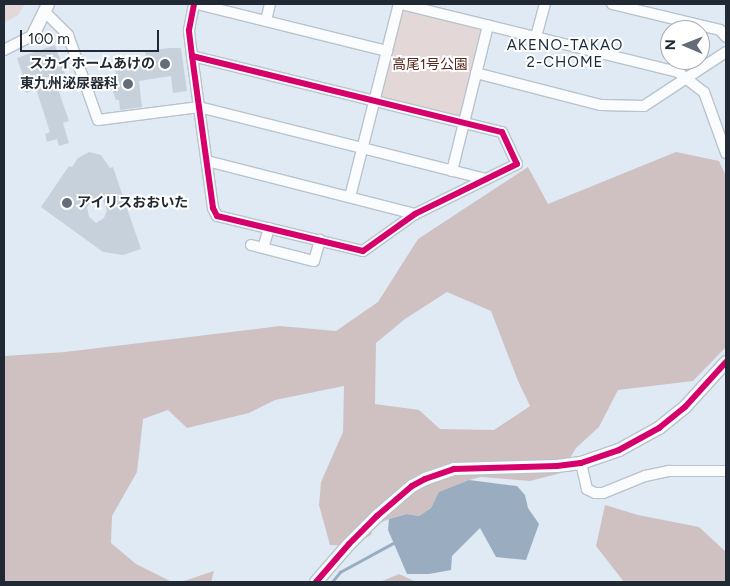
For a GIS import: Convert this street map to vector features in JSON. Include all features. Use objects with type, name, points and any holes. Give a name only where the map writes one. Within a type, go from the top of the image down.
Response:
[{"type":"street","points":[[192,56],[502,132],[517,164],[415,214],[363,251],[217,216],[213,208],[192,56],[189,30],[196,4],[387,51]]},
{"type":"street","points":[[266,21],[270,4]]},
{"type":"street","points":[[350,197],[400,4],[678,72],[687,77],[704,92],[726,153]]},
{"type":"street","points":[[536,37],[545,4]]},
{"type":"street","points":[[612,4],[720,30],[726,38]]},
{"type":"street","points":[[4,50],[33,35],[47,8],[68,35],[98,120],[199,107],[486,179]]},
{"type":"street","points":[[452,171],[488,25]]},
{"type":"street","points":[[476,73],[601,105],[644,106],[726,52]]},
{"type":"street","points":[[207,161],[415,214]]},
{"type":"street","points":[[263,248],[269,228]]},
{"type":"street","points":[[251,245],[314,261],[320,240]]},
{"type":"street","points":[[316,582],[349,544],[377,516],[412,486],[425,478],[454,469],[544,468],[581,462],[619,450],[659,428],[685,407],[726,362]]},
{"type":"street","points":[[581,462],[587,489],[595,493],[603,493],[645,476],[669,471],[726,471]]},
{"type":"green space","points":[[4,4],[25,4],[18,15],[4,23]]},
{"type":"green space","name":"高尾1号公園","points":[[404,9],[483,30],[462,114],[458,117],[382,98],[380,94],[401,11]]},
{"type":"shaded area","points":[[676,152],[719,161],[726,176],[726,347],[693,381],[618,390],[599,427],[576,448],[561,473],[530,481],[481,477],[469,480],[440,492],[431,508],[419,516],[407,514],[373,526],[371,535],[352,546],[330,545],[319,505],[321,482],[343,432],[344,386],[275,400],[249,413],[187,428],[168,410],[143,419],[137,472],[112,516],[111,543],[136,564],[172,582],[4,582],[4,356],[65,352],[280,326],[336,331],[378,302],[418,239],[528,167],[548,204]],"holes":[[[447,292],[491,311],[518,381],[530,406],[494,430],[440,429],[419,410],[375,404],[376,343],[405,319]]]},
{"type":"shaded area","points":[[605,505],[638,515],[699,527],[726,552],[726,582],[624,582],[596,546]]},
{"type":"shaded area","points":[[214,571],[211,582],[181,582]]},
{"type":"shaded area","points":[[399,574],[416,582],[380,582]]},
{"type":"water","points":[[469,480],[517,486],[525,495],[528,508],[539,524],[526,560],[496,557],[480,528],[452,556],[451,570],[429,574],[407,574],[388,530],[389,519],[407,514],[419,516],[431,508],[439,492]]},
{"type":"building","points":[[55,45],[69,86],[58,89],[69,121],[63,123],[69,143],[59,146],[57,139],[47,142],[45,134],[50,132],[36,89],[26,93],[23,82],[25,81],[17,58]]},
{"type":"building","points":[[181,48],[187,91],[173,93],[171,76],[139,81],[142,107],[120,110],[119,100],[116,100],[107,76],[116,75],[115,68],[147,63],[145,51]]},
{"type":"building","name":"アイリスおおいた","points":[[89,152],[101,155],[110,168],[113,167],[141,249],[123,255],[103,252],[41,207],[69,166],[72,167],[78,158]],"holes":[[[102,198],[107,210],[104,218],[96,223],[89,217],[87,207],[93,199]]]},
{"type":"waterway","points":[[332,582],[340,572],[395,542]]},
{"type":"cycle path","points":[[192,56],[502,132],[517,164],[415,214],[363,251],[217,216],[213,208],[192,56],[189,30],[194,4]]},
{"type":"cycle path","points":[[316,582],[349,544],[377,516],[412,486],[425,479],[454,469],[557,466],[581,463],[619,450],[659,428],[685,407],[726,362]]},
{"type":"place","name":"スカイホームあけの","points":[[165,64]]},
{"type":"place","name":"東九州泌尿器科","points":[[128,84]]},
{"type":"place","name":"アイリスおおいた","points":[[67,203]]},
{"type":"district","name":"AKENO-TAKAO 2-CHOME","points":[[565,54]]}]
